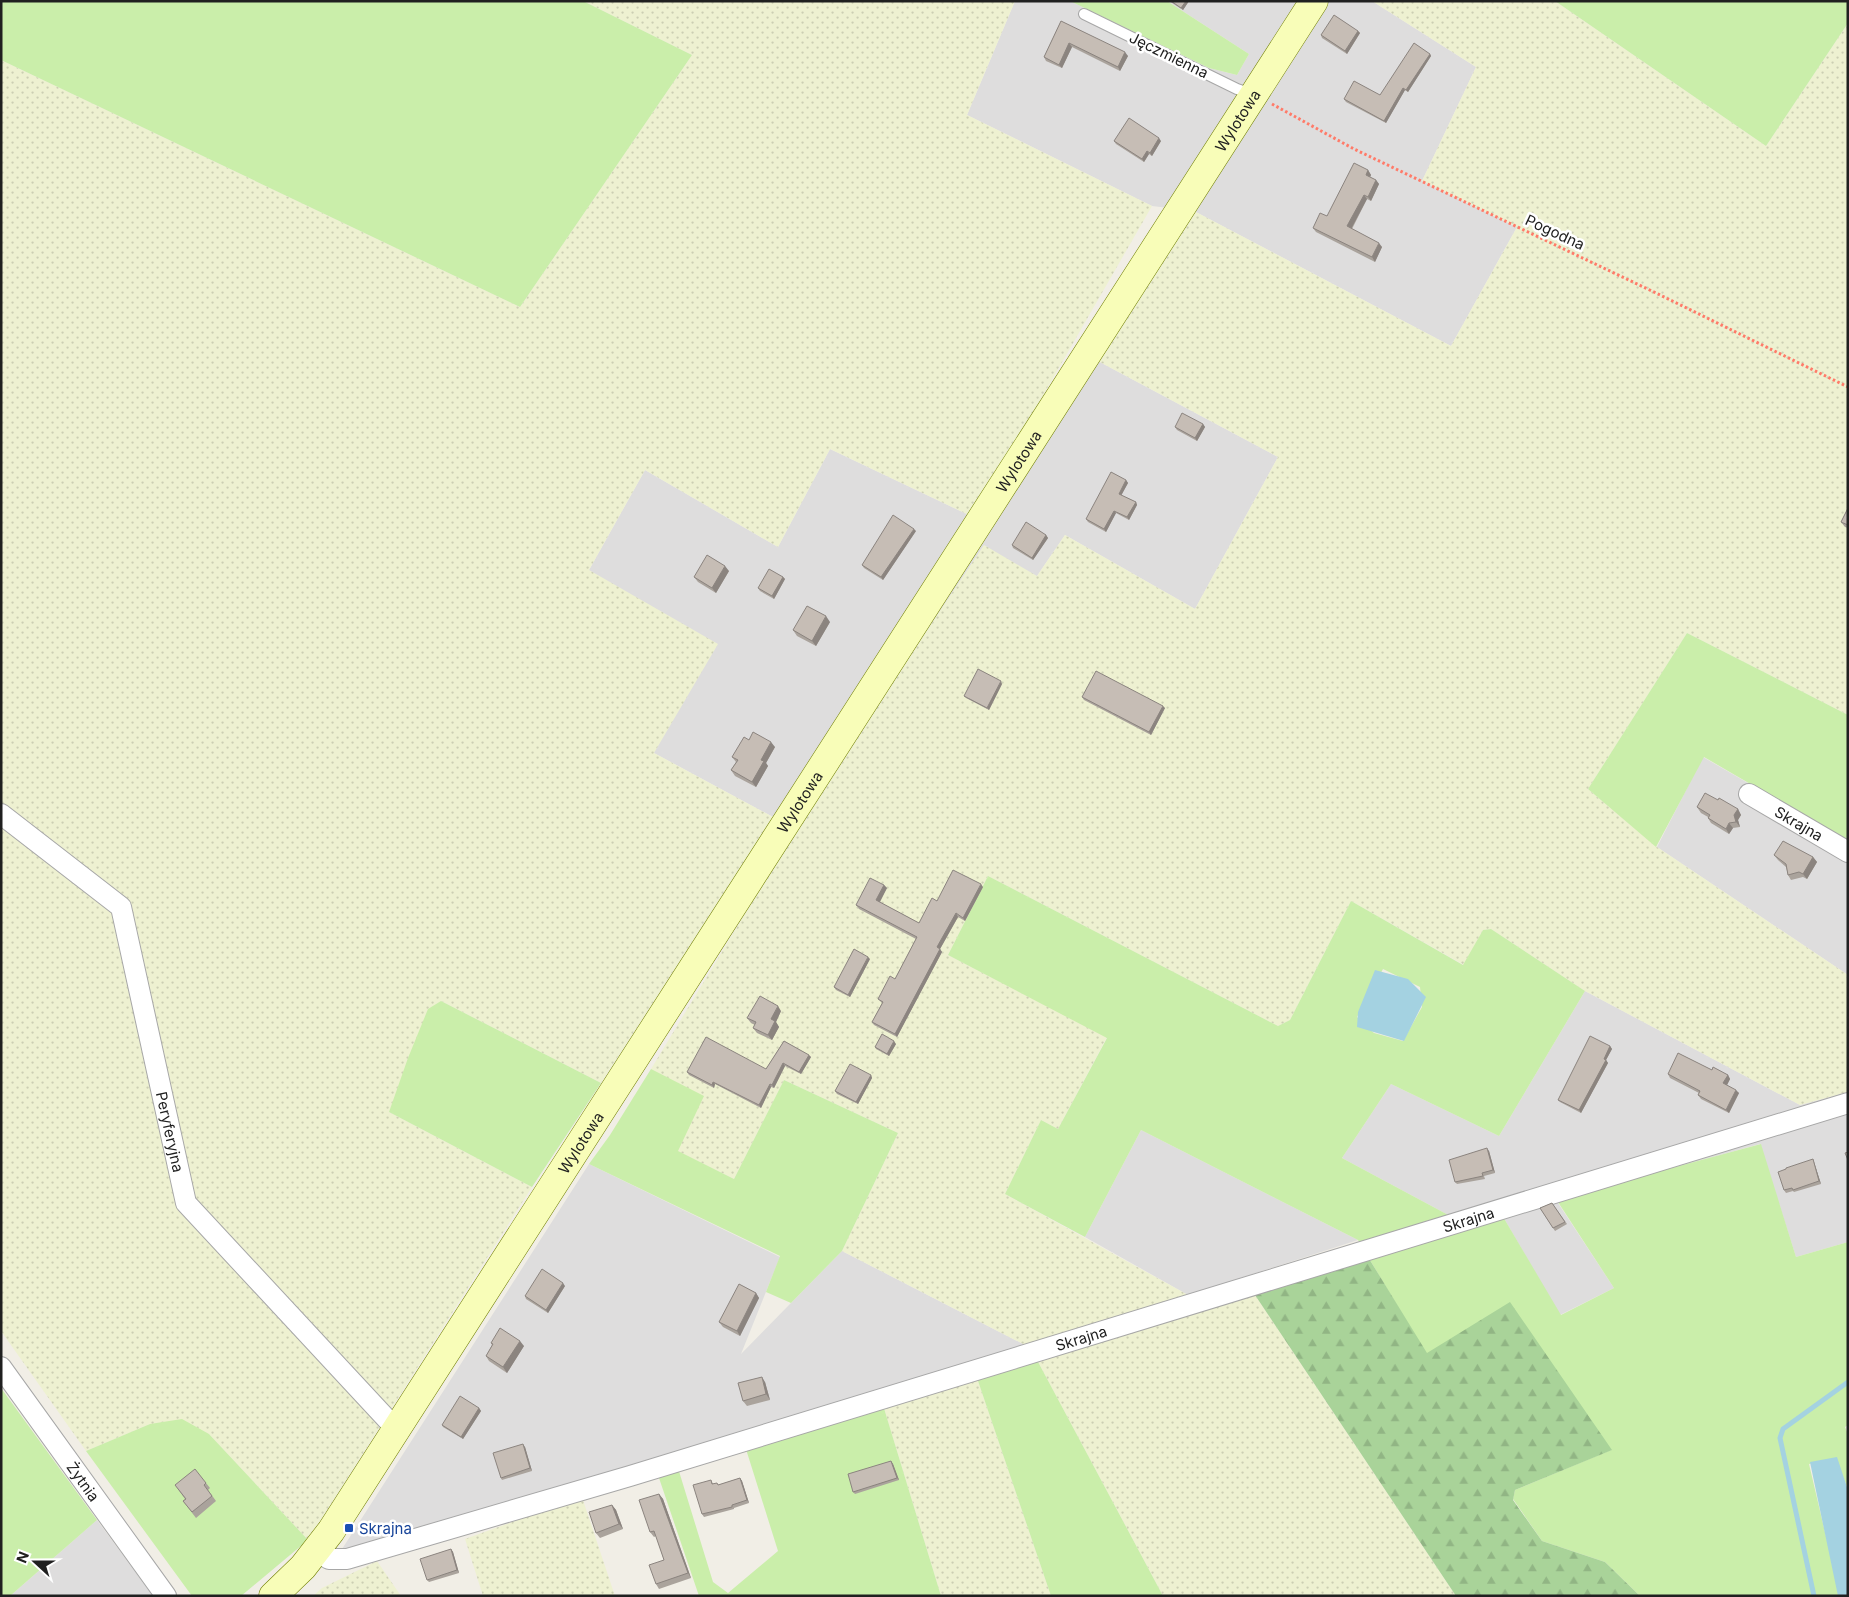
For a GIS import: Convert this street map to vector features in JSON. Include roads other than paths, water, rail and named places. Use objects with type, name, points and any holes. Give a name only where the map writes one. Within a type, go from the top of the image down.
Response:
[{"type":"street","name":"Wylotowa","points":[[273,1596],[293,1577],[331,1531],[1314,1]]},
{"type":"street","name":"Skrajna","points":[[1749,794],[1848,852]]},
{"type":"street","name":"Peryferyjna","points":[[1,814],[121,907],[186,1203],[396,1429]]},
{"type":"street","name":"Skrajna","points":[[316,1551],[329,1559],[341,1560],[356,1556],[649,1470],[1848,1103]]},
{"type":"street","name":"Żytnia","points":[[1,1367],[166,1596]]},
{"type":"lane","name":"Jęczmienna","points":[[1084,14],[1237,89],[1255,95]]},
{"type":"water","points":[[1375,970],[1408,979],[1426,997],[1404,1041],[1357,1027],[1358,1012]]},
{"type":"water","points":[[1837,1457],[1848,1490],[1848,1596],[1838,1596],[1810,1462]]},
{"type":"waterway","points":[[1814,1596],[1780,1438],[1783,1429],[1848,1382]]},
{"type":"place","name":"Skrajna","points":[[349,1528]]}]
